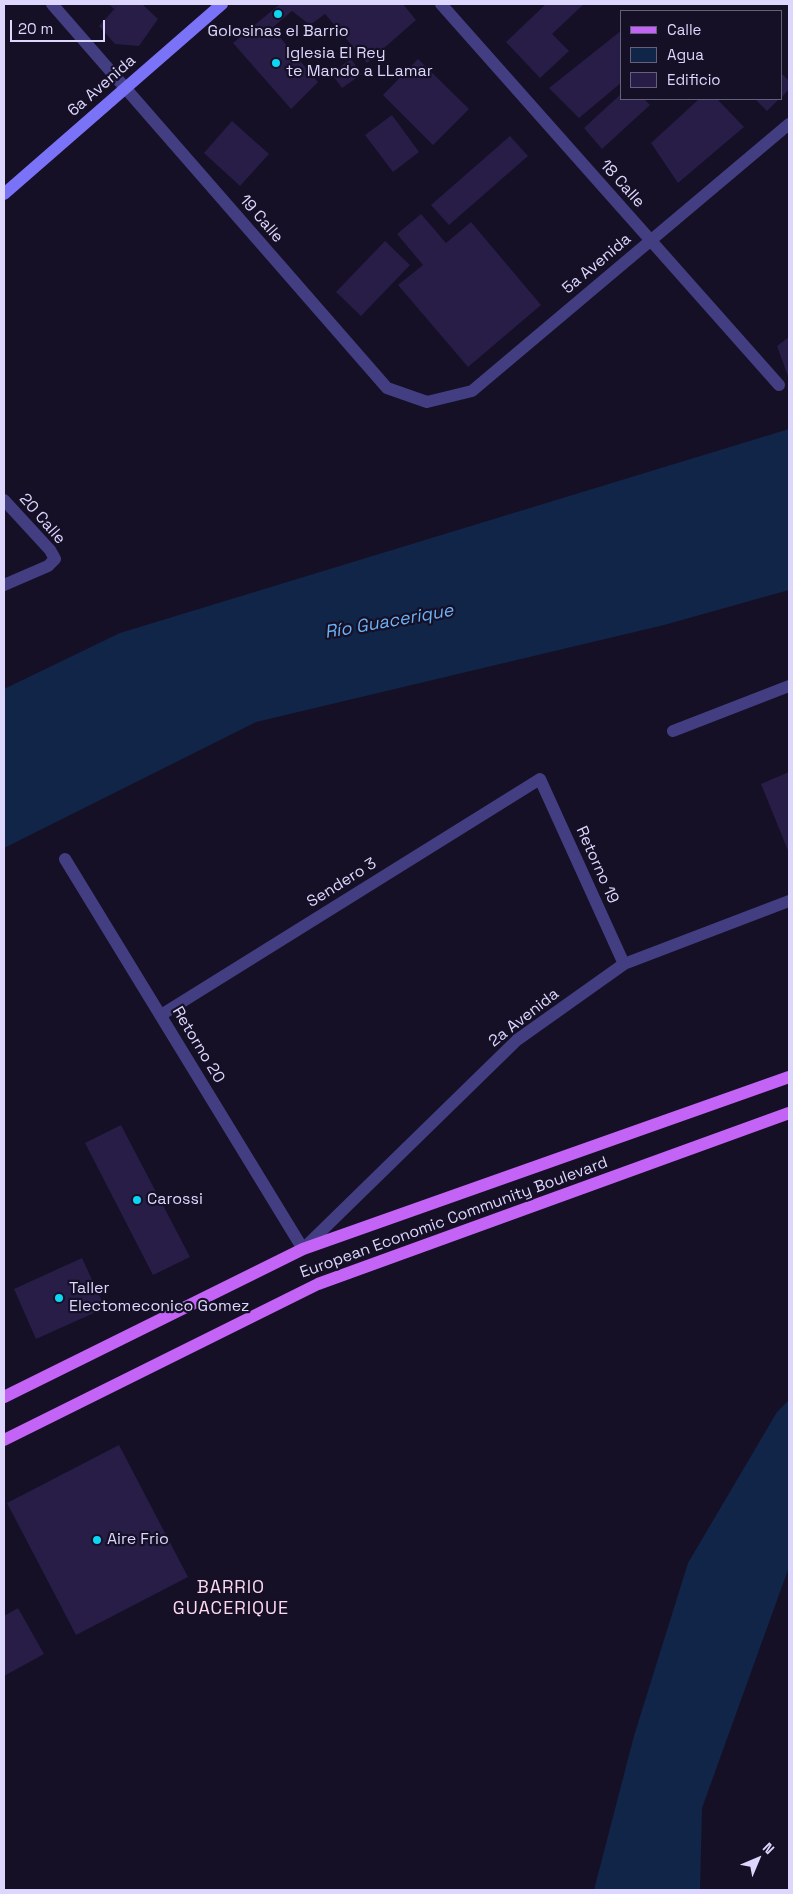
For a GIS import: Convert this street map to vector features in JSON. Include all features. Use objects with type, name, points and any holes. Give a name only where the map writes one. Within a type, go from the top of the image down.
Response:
[{"type":"main road","name":"European Economic Community Boulevard","points":[[4,1397],[303,1249],[789,1077]]},
{"type":"main road","name":"European Economic Community Boulevard","points":[[4,1440],[318,1284],[789,1113]]},
{"type":"street","name":"19 Calle","points":[[52,4],[387,388],[427,402],[472,391]]},
{"type":"street","name":"6a Avenida","points":[[4,194],[222,4]]},
{"type":"street","name":"18 Calle","points":[[440,4],[779,385]]},
{"type":"street","name":"5a Avenida","points":[[472,391],[789,124]]},
{"type":"street","name":"20 Calle","points":[[4,500],[50,550],[55,559],[48,566],[4,585]]},
{"type":"street","points":[[673,731],[789,686]]},
{"type":"street","name":"Retorno 19","points":[[540,779],[624,964]]},
{"type":"street","name":"Sendero 3","points":[[161,1015],[540,779]]},
{"type":"street","name":"Retorno 20","points":[[65,859],[303,1249]]},
{"type":"street","name":"2a Avenida","points":[[303,1249],[518,1040],[624,964],[789,901]]},
{"type":"water","name":"Río Guacerique","points":[[789,429],[789,590],[664,625],[256,722],[4,848],[4,689],[120,633]]},
{"type":"water","points":[[789,1400],[789,1567],[702,1808],[700,1890],[594,1890],[634,1736],[688,1563],[777,1412]]},
{"type":"building","points":[[109,4],[142,4],[158,19],[139,46],[115,44],[99,26],[118,5],[114,9]]},
{"type":"building","points":[[280,4],[403,4],[416,20],[367,63],[325,14],[310,25],[292,11],[272,28],[318,82],[291,109],[233,43]]},
{"type":"building","points":[[546,4],[584,4],[552,34],[569,51],[540,78],[506,42]]},
{"type":"building","points":[[620,32],[620,84],[579,118],[549,88]]},
{"type":"building","points":[[351,59],[362,74],[342,88],[331,73]]},
{"type":"building","points":[[418,59],[469,109],[433,145],[383,95]]},
{"type":"building","points":[[783,75],[789,81],[789,89],[783,96]]},
{"type":"building","points":[[620,95],[620,100],[645,100],[650,105],[602,149],[584,128]]},
{"type":"building","points":[[698,100],[718,100],[744,127],[678,183],[651,143]]},
{"type":"building","points":[[756,100],[778,100],[767,111]]},
{"type":"building","points":[[392,115],[419,152],[393,172],[365,135]]},
{"type":"building","points":[[232,121],[269,154],[240,186],[204,153]]},
{"type":"building","points":[[510,136],[528,156],[449,225],[431,205]]},
{"type":"building","points":[[421,214],[446,243],[471,222],[541,305],[468,367],[398,285],[423,265],[397,234]]},
{"type":"building","points":[[385,241],[410,265],[361,316],[336,292]]},
{"type":"building","points":[[789,337],[789,379],[777,346]]},
{"type":"building","points":[[789,772],[789,853],[761,784]]},
{"type":"building","name":"Carossi","points":[[121,1125],[190,1257],[153,1275],[85,1143]]},
{"type":"building","name":"Taller Electomeconico Gomez","points":[[82,1258],[105,1308],[36,1339],[14,1289]]},
{"type":"building","name":"Aire Frio","points":[[119,1445],[188,1577],[76,1635],[7,1503]]},
{"type":"building","points":[[18,1608],[44,1654],[4,1676],[4,1616]]},
{"type":"place","name":"Golosinas el Barrio","points":[[278,14]]},
{"type":"place","name":"Iglesia El Rey te Mando a LLamar","points":[[276,63]]},
{"type":"place","name":"Carossi","points":[[137,1200]]},
{"type":"place","name":"Taller Electomeconico Gomez","points":[[59,1298]]},
{"type":"place","name":"Aire Frio","points":[[97,1540]]},
{"type":"district","name":"BARRIO GUACERIQUE","points":[[231,1598]]}]
